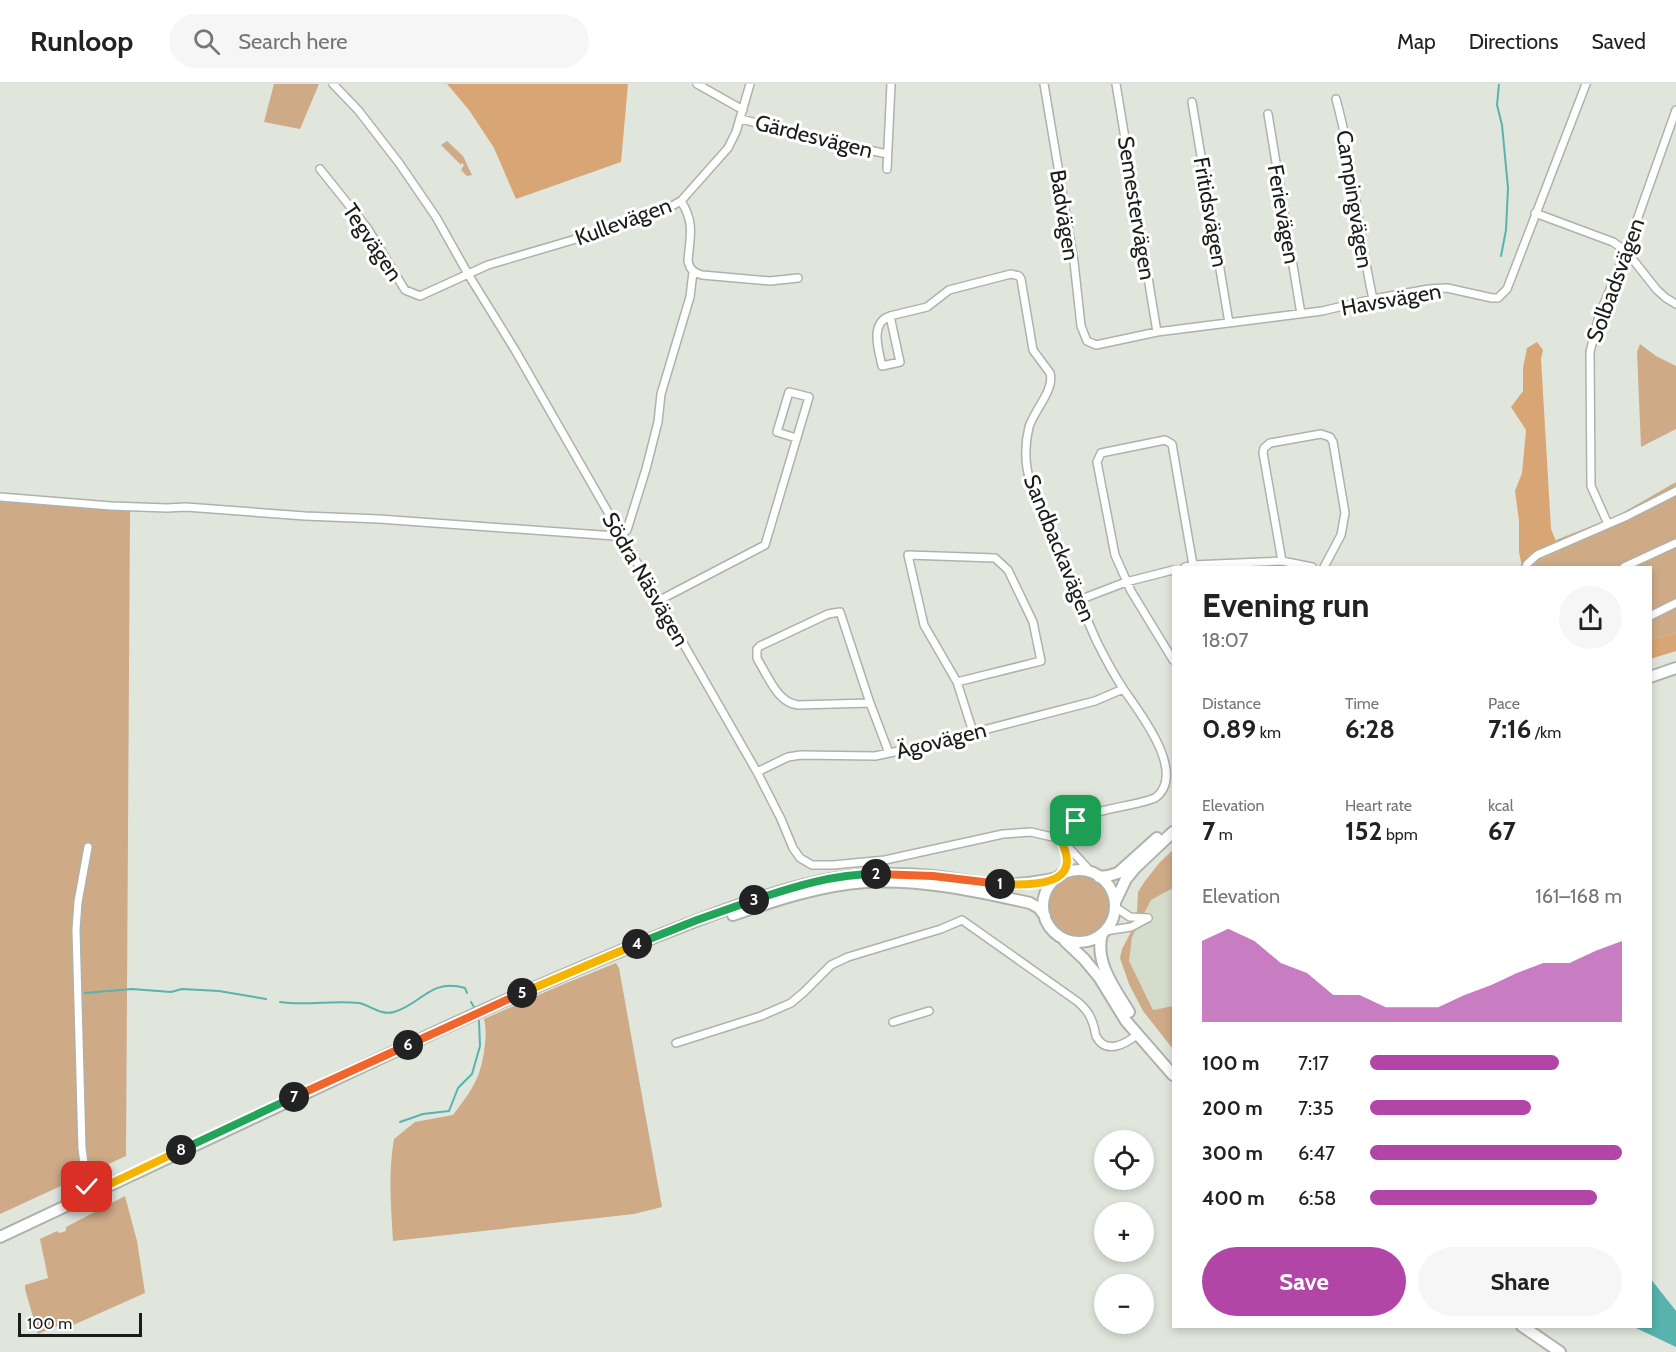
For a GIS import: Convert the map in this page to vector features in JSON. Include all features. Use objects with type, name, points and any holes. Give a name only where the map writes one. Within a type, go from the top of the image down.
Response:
[{"type":"main road","points":[[1652,676],[1676,668]]},
{"type":"main road","points":[[0,1237],[294,1097],[585,965],[697,920],[766,896],[831,878],[866,874],[933,876],[1012,885],[1034,884],[1076,871],[1108,876],[1118,873],[1141,850],[1172,827]]},
{"type":"main road","points":[[1058,935],[1080,942],[1092,940],[1103,932],[1111,923],[1115,904],[1126,879],[1172,833]]},
{"type":"main road","points":[[1096,875],[1110,888],[1115,904]]},
{"type":"main road","points":[[1059,877],[1050,886],[1045,896],[1045,916],[1048,925],[1084,959],[1099,977],[1126,1021],[1172,1075]]},
{"type":"main road","points":[[585,965],[794,896],[865,882],[903,882],[974,891],[1030,903],[1039,908],[1045,916]]},
{"type":"main road","points":[[1103,932],[1099,948],[1101,959],[1137,1027],[1138,1034]]},
{"type":"main road","points":[[1525,1328],[1560,1352]]},
{"type":"street","name":"Södra Näsvägen","points":[[333,84],[358,110],[411,178],[436,217],[468,274],[503,329],[757,772],[800,858],[812,865],[885,860],[1020,831],[1040,833],[1061,839]]},
{"type":"street","points":[[698,84],[743,110]]},
{"type":"street","name":"Kullevägen","points":[[468,274],[488,265],[603,231],[681,201],[723,156],[732,141],[750,84]]},
{"type":"street","points":[[887,169],[891,84]]},
{"type":"street","name":"Badvägen","points":[[1044,84],[1074,262],[1081,326],[1090,344]]},
{"type":"street","name":"Semestervägen","points":[[1116,84],[1157,332]]},
{"type":"street","name":"Havsvägen","points":[[1090,344],[1095,345],[1157,332],[1301,314],[1372,298],[1447,288],[1498,298],[1507,289],[1586,84]]},
{"type":"street","name":"Campingvägen","points":[[1336,99],[1345,130],[1372,298]]},
{"type":"street","name":"Fritidsvägen","points":[[1192,102],[1229,322]]},
{"type":"street","name":"Solbadsvägen","points":[[1608,524],[1591,486],[1590,352],[1599,316],[1626,251],[1676,110]]},
{"type":"street","name":"Ferievägen","points":[[1268,114],[1301,314]]},
{"type":"street","name":"Gärdesvägen","points":[[741,118],[814,138],[887,154]]},
{"type":"street","name":"Tegvägen","points":[[320,169],[369,229],[407,292],[420,296],[468,274]]},
{"type":"street","points":[[681,201],[690,221],[688,261],[693,272],[702,275],[770,281],[798,278]]},
{"type":"street","points":[[1535,213],[1613,242],[1626,251],[1657,290],[1676,304]]},
{"type":"street","points":[[0,497],[111,506],[186,507],[621,535],[627,530],[646,469],[658,422],[661,394],[690,297],[693,272]]},
{"type":"street","name":"Sandbackavägen","points":[[890,316],[927,307],[950,290],[1011,274],[1021,279],[1033,350],[1051,377],[1050,386],[1029,427],[1027,468],[1035,495],[1098,643],[1123,689],[1153,735],[1167,776],[1165,788],[1161,794],[1147,801],[1083,817],[1070,826],[1061,839]]},
{"type":"street","points":[[890,316],[900,362],[882,366],[876,336],[883,320],[890,316]]},
{"type":"street","points":[[658,601],[765,545],[809,397],[789,392],[777,432],[796,438]]},
{"type":"street","points":[[1282,561],[1264,448],[1270,443],[1322,434],[1330,437],[1333,442],[1345,513],[1341,536],[1325,566]]},
{"type":"street","points":[[1172,658],[1126,582],[1115,555],[1097,462],[1101,453],[1165,441],[1172,444],[1193,565]]},
{"type":"street","points":[[1526,566],[1537,555],[1627,516],[1676,491]]},
{"type":"street","points":[[1626,566],[1676,543]]},
{"type":"street","points":[[957,682],[1041,661],[1033,622],[1008,570],[995,558],[908,555],[924,625],[957,682],[974,732]]},
{"type":"street","points":[[1189,566],[1282,561],[1307,566]]},
{"type":"street","points":[[1079,600],[1126,582],[1172,570]]},
{"type":"street","points":[[1652,615],[1676,603]]},
{"type":"street","points":[[870,703],[798,705],[787,703],[780,696],[759,662],[757,649],[828,614],[840,612],[889,753]]},
{"type":"street","name":"Ägovägen","points":[[757,772],[788,757],[801,755],[875,756],[889,753],[1095,701],[1123,689]]},
{"type":"street","points":[[1061,839],[1096,875]]},
{"type":"street","points":[[1059,877],[1065,870],[1067,860],[1061,839]]},
{"type":"street","points":[[88,847],[78,902],[76,930],[82,1148],[89,1194]]},
{"type":"street","points":[[1103,932],[1131,927],[1148,918],[1130,917],[1115,904]]},
{"type":"street","points":[[675,1043],[761,1016],[791,1003],[831,965],[848,957],[941,929],[962,920],[1078,1002],[1090,1014],[1096,1036],[1104,1044],[1122,1045],[1138,1034]]},
{"type":"street","points":[[894,1022],[929,1011]]},
{"type":"shaded area","points":[[274,84],[319,84],[300,129],[264,122]]},
{"type":"shaded area","points":[[447,84],[628,84],[621,162],[516,199],[494,148],[469,110]]},
{"type":"shaded area","points":[[447,141],[463,156],[472,175],[467,176],[461,170],[464,165],[462,163],[461,165],[441,145]]},
{"type":"shaded area","points":[[1537,342],[1543,350],[1541,359],[1551,529],[1560,551],[1534,563],[1536,566],[1522,566],[1519,552],[1519,521],[1515,491],[1522,473],[1526,430],[1511,407],[1523,391],[1523,368],[1527,348]]},
{"type":"shaded area","points":[[1640,344],[1656,356],[1676,366],[1676,429],[1641,447],[1637,352]]},
{"type":"shaded area","points":[[1676,482],[1676,633],[1652,639],[1652,566],[1536,566],[1534,563],[1560,551],[1556,540],[1619,515]]},
{"type":"shaded area","points":[[0,502],[130,510],[126,1156],[0,1214]]},
{"type":"shaded area","points":[[1676,633],[1676,651],[1652,658],[1652,639]]},
{"type":"shaded area","points":[[1172,851],[1172,889],[1151,900],[1132,937],[1129,961],[1153,1010],[1172,1006],[1172,1048],[1143,1011],[1129,984],[1120,958],[1137,913],[1138,892],[1160,862]]},
{"type":"shaded area","points":[[1080,876],[1097,881],[1102,885],[1106,890],[1111,907],[1106,924],[1102,929],[1097,933],[1080,938],[1063,933],[1058,929],[1054,924],[1049,907],[1054,890],[1058,885],[1063,881]]},
{"type":"shaded area","points":[[1172,889],[1172,1006],[1153,1010],[1129,961],[1132,937],[1151,900]]},
{"type":"shaded area","points":[[616,963],[619,968],[662,1207],[634,1214],[393,1241],[391,1177],[394,1139],[415,1122],[453,1115],[460,1106],[475,1082],[482,1065],[486,1037],[484,1019]]},
{"type":"shaded area","points":[[125,1196],[137,1241],[145,1293],[71,1326],[64,1328],[60,1325],[38,1334],[25,1285],[48,1278],[40,1239],[57,1231],[59,1233],[66,1231],[66,1227]]},
{"type":"water","points":[[1652,1281],[1676,1311],[1676,1347],[1636,1328],[1652,1328]]},
{"type":"waterway","points":[[1499,84],[1497,105],[1502,125],[1508,188],[1506,230],[1501,256]]},
{"type":"waterway","points":[[280,1002],[359,1003],[389,1013],[404,1008],[443,986],[465,988],[467,993]]},
{"type":"waterway","points":[[85,993],[132,989],[171,992],[182,989],[219,991],[266,999]]},
{"type":"waterway","points":[[471,1002],[474,1007]]},
{"type":"waterway","points":[[400,1122],[423,1114],[449,1111],[458,1088],[472,1074],[480,1046],[479,1021]]},
{"type":"route","points":[[87,1187],[89,1194],[294,1097],[585,965],[697,920],[766,896],[831,878],[866,874],[933,876],[1012,885],[1034,884],[1057,878],[1061,876],[1067,864],[1061,839],[1076,821]]}]
